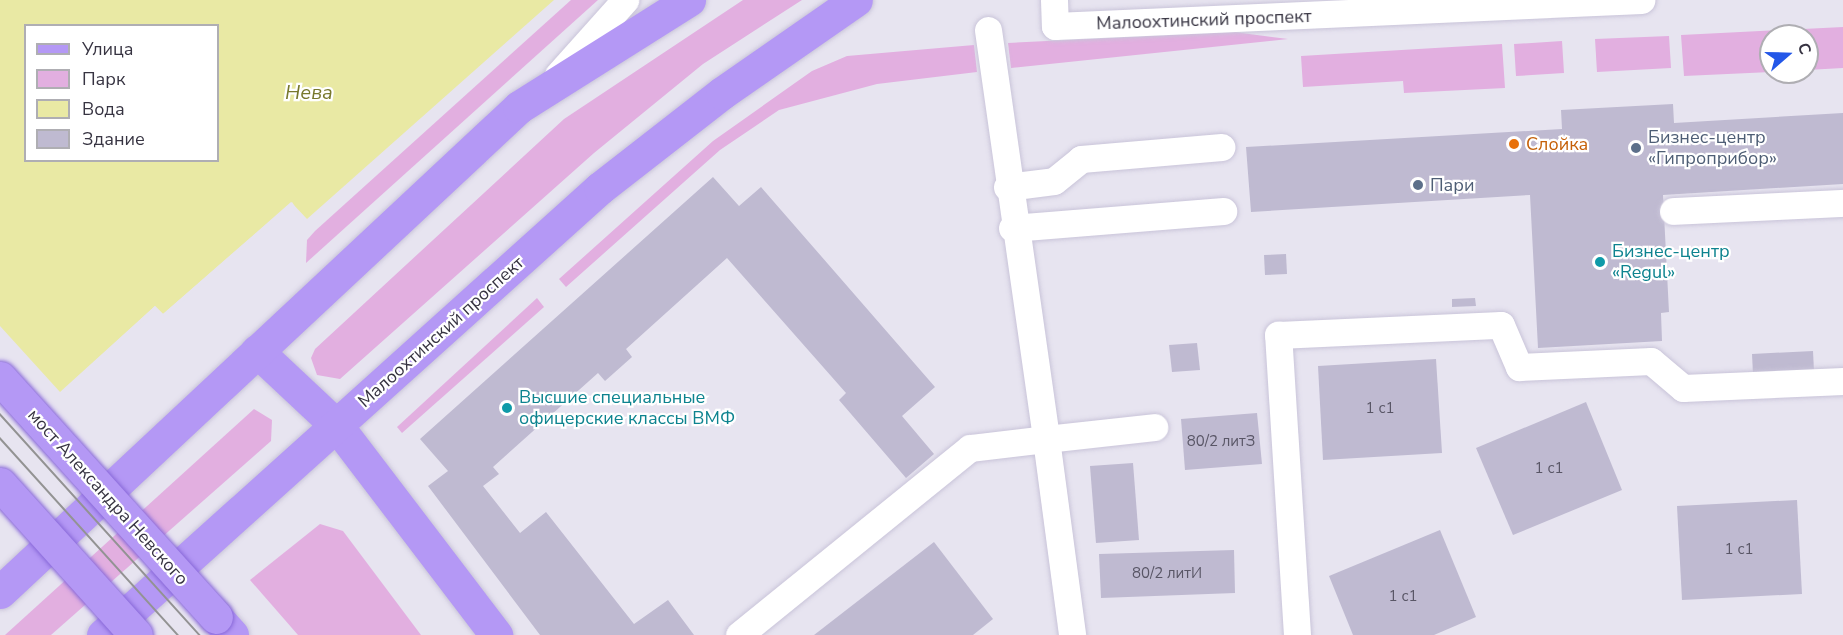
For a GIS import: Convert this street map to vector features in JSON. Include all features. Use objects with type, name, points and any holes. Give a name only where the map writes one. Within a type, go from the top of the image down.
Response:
[{"type":"main road","points":[[0,592],[519,107],[552,82],[689,0]]},
{"type":"main road","name":"Малоохтинский проспект","points":[[103,635],[326,437],[600,188],[791,44],[856,0]]},
{"type":"main road","points":[[256,351],[326,437],[496,635]]},
{"type":"main road","name":"мост Александра Невского","points":[[0,378],[224,626]]},
{"type":"main road","points":[[0,484],[136,635]]},
{"type":"street","points":[[552,82],[625,0]]},
{"type":"street","name":"Малоохтинский проспект","points":[[1054,13],[1641,0]]},
{"type":"street","points":[[988,30],[1012,228],[1046,439],[1072,635]]},
{"type":"street","points":[[1007,187],[1054,182],[1080,159],[1221,147]]},
{"type":"street","points":[[1673,211],[1843,203]]},
{"type":"street","points":[[1012,228],[1223,211]]},
{"type":"street","points":[[1297,635],[1278,335],[1501,325],[1519,367],[1650,361],[1683,388],[1843,381]]},
{"type":"street","points":[[739,635],[970,448],[1154,427]]},
{"type":"green space","points":[[571,0],[598,0],[306,263],[307,240],[315,231]]},
{"type":"green space","points":[[743,0],[802,0],[703,64],[594,153],[340,379],[317,375],[311,358],[315,349],[564,119]]},
{"type":"green space","points":[[1843,27],[1843,68],[1819,69],[1819,28]]},
{"type":"green space","points":[[1759,31],[1759,73],[1684,76],[1681,35]]},
{"type":"green space","points":[[1234,32],[1288,39],[1011,68],[1008,43]]},
{"type":"green space","points":[[1669,36],[1671,68],[1597,72],[1595,39]]},
{"type":"green space","points":[[1562,41],[1564,73],[1516,76],[1514,44]]},
{"type":"green space","points":[[1502,44],[1505,88],[1404,93],[1403,81],[1303,87],[1301,56]]},
{"type":"green space","points":[[974,45],[977,72],[877,84],[779,110],[720,150],[566,287],[559,279],[713,141],[812,71],[847,56]]},
{"type":"green space","points":[[537,298],[544,307],[402,433],[397,427]]},
{"type":"green space","points":[[254,409],[272,420],[271,441],[51,635],[5,635]]},
{"type":"green space","points":[[320,524],[343,531],[421,635],[298,635],[250,580]]},
{"type":"water","name":"Нева","points":[[0,0],[554,0],[307,219],[291,202],[163,314],[155,306],[0,448]]},
{"type":"pier","points":[[292,202],[304,221],[292,206],[165,317],[155,310],[0,451],[0,326],[60,392],[155,306],[163,314]]},
{"type":"building","name":"Бизнес-центр «Regul»","points":[[1673,104],[1674,123],[1843,113],[1843,184],[1663,195],[1669,312],[1661,313],[1662,341],[1538,348],[1530,195],[1251,212],[1246,147],[1562,129],[1561,110]]},
{"type":"building","name":"Высшие специальные офицерские классы ВМФ","points":[[713,177],[739,206],[761,187],[935,387],[902,416],[934,454],[906,478],[839,400],[846,393],[727,258],[626,349],[632,357],[605,381],[598,373],[493,467],[499,474],[483,486],[520,533],[546,512],[634,624],[668,600],[694,635],[540,635],[428,486],[448,471],[420,439]]},
{"type":"building","points":[[1286,254],[1287,274],[1265,275],[1264,255]]},
{"type":"building","points":[[1475,298],[1476,306],[1452,307],[1452,299]]},
{"type":"building","points":[[1197,343],[1200,370],[1172,372],[1169,345]]},
{"type":"building","points":[[1813,351],[1814,371],[1753,374],[1752,354]]},
{"type":"building","points":[[1436,359],[1442,453],[1323,460],[1318,366]]},
{"type":"building","points":[[1586,402],[1622,490],[1513,535],[1476,448]]},
{"type":"building","points":[[1257,413],[1262,464],[1185,470],[1181,419]]},
{"type":"building","points":[[1133,463],[1139,540],[1096,543],[1090,466]]},
{"type":"building","points":[[1797,500],[1802,594],[1682,600],[1677,506]]},
{"type":"building","points":[[1440,530],[1476,617],[1434,635],[1353,635],[1329,576]]},
{"type":"building","points":[[934,542],[993,619],[973,635],[814,635]]},
{"type":"building","points":[[1234,550],[1235,593],[1101,598],[1099,554]]},
{"type":"tram line","points":[[0,414],[200,635]]},
{"type":"tram line","points":[[0,438],[178,635]]},
{"type":"place","name":"Слойка","points":[[1514,144]]},
{"type":"place","name":"Бизнес-центр «Гипроприбор»","points":[[1636,148]]},
{"type":"place","name":"Пари","points":[[1418,185]]},
{"type":"place","name":"Бизнес-центр «Regul»","points":[[1600,262]]},
{"type":"place","name":"Высшие специальные офицерские классы ВМФ","points":[[507,408]]}]
